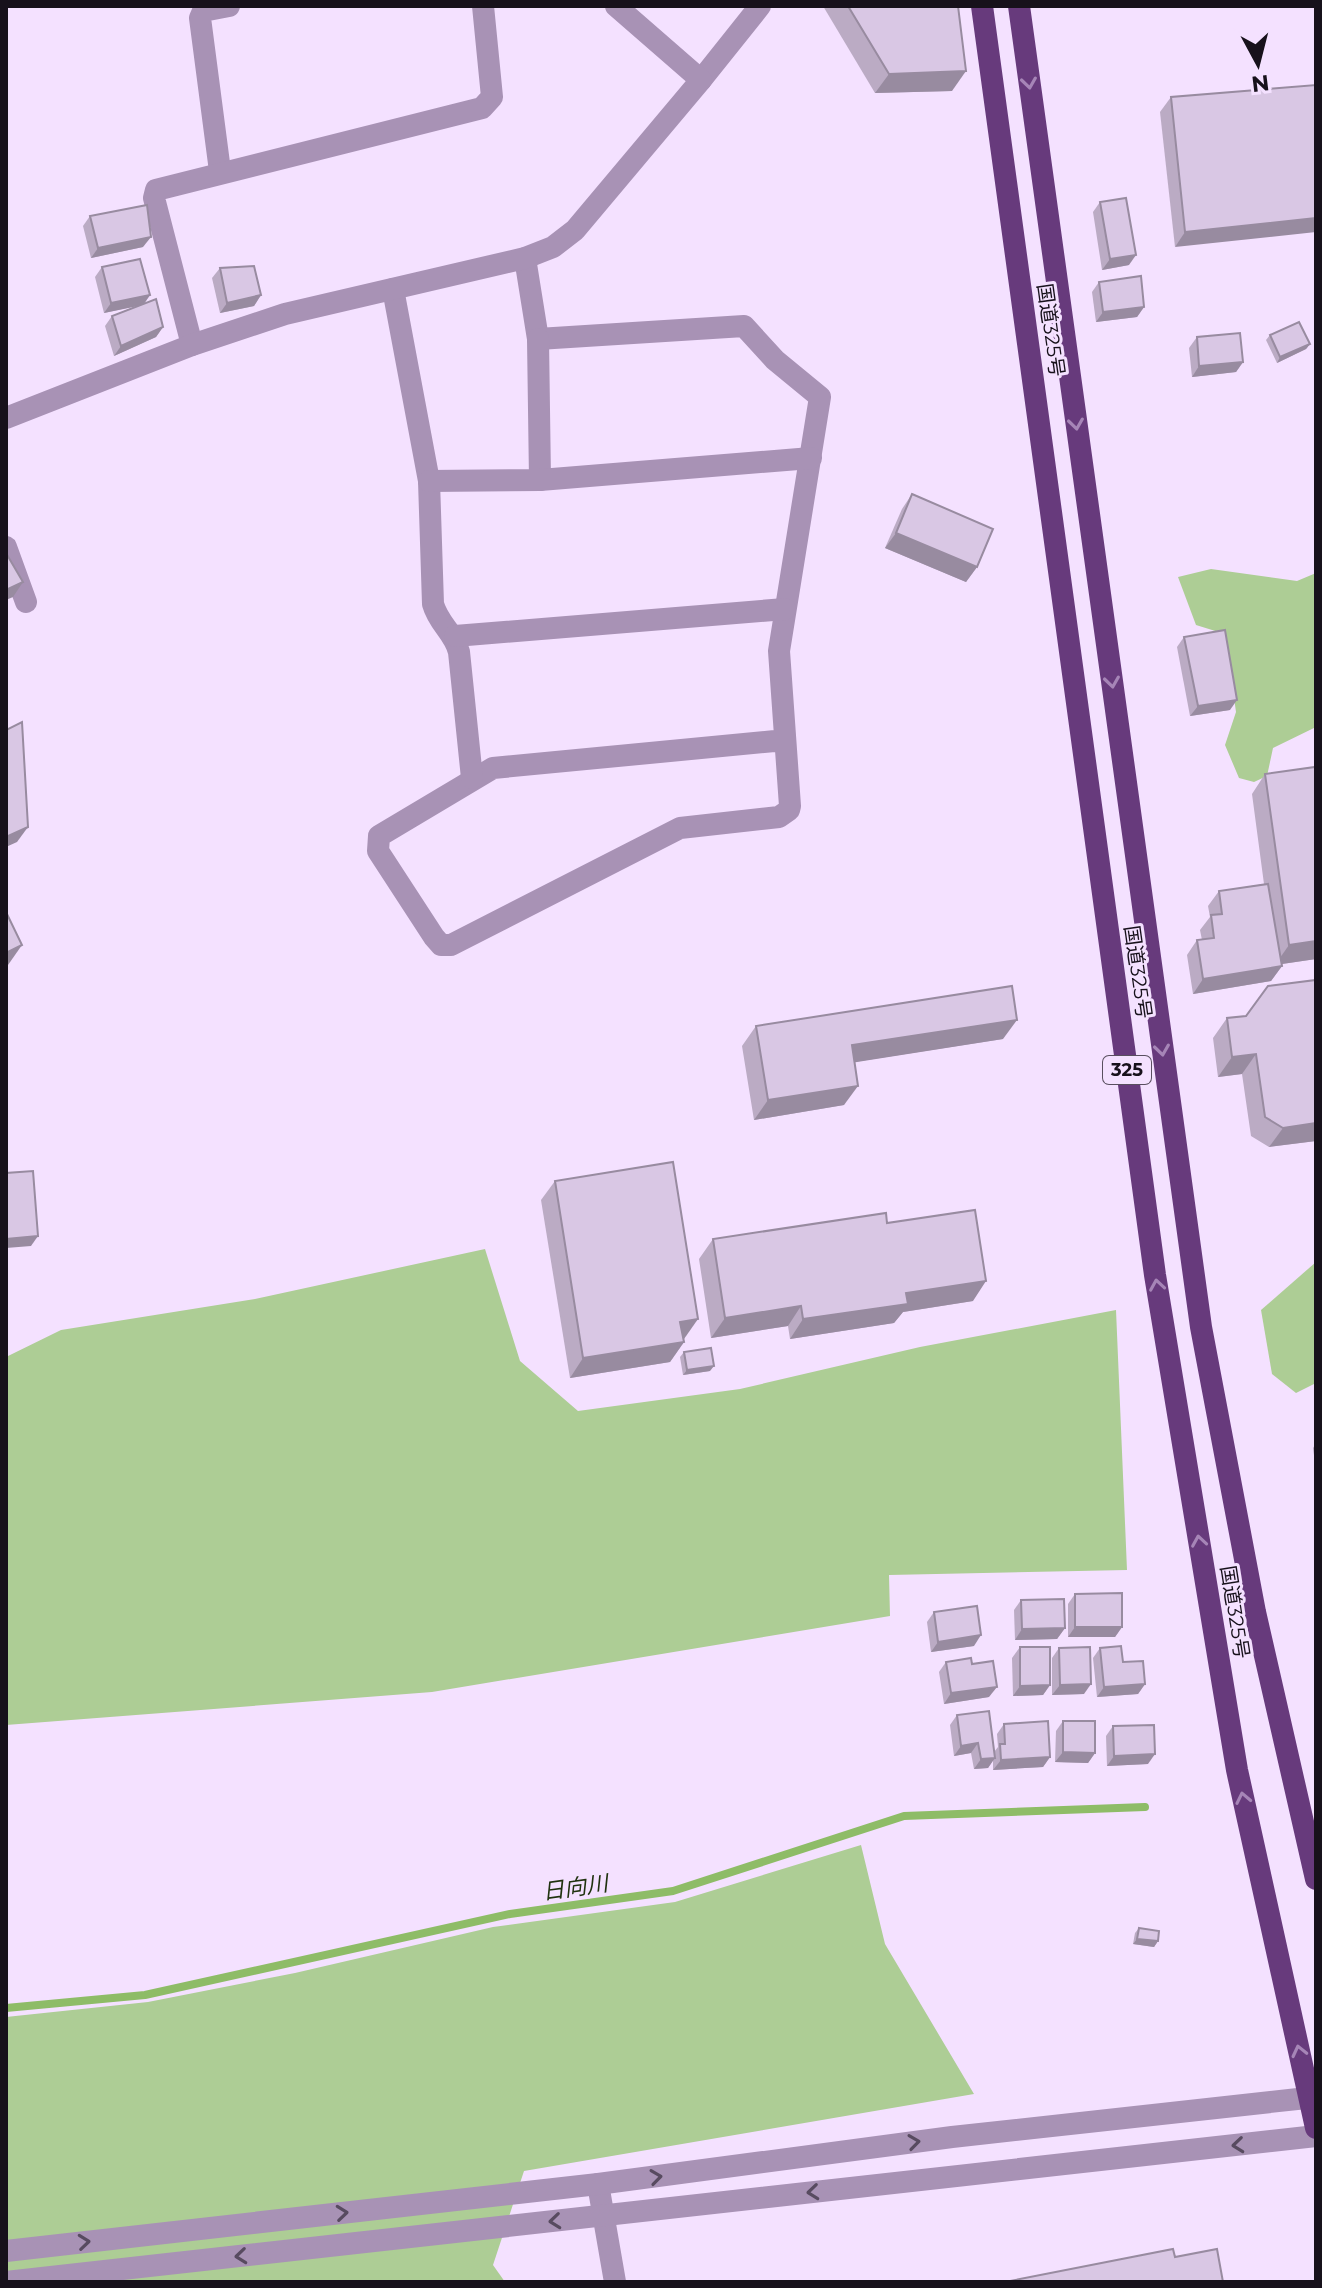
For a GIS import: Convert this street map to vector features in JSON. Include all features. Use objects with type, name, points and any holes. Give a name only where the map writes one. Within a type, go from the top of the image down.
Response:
[{"type":"highway","name":"国道325号","points":[[982,6],[1155,1275],[1237,1770],[1313,2097],[1316,2128]]},
{"type":"highway","name":"国道325号","points":[[1019,6],[1201,1327],[1255,1612],[1316,1879]]},
{"type":"street","points":[[220,171],[200,18],[203,11],[210,8],[229,6]]},
{"type":"street","points":[[192,345],[154,198],[156,190],[164,185],[489,104],[492,97],[483,6]]},
{"type":"street","points":[[616,6],[701,80]]},
{"type":"street","points":[[6,418],[192,345],[285,314],[525,258],[553,247],[575,230],[760,6]]},
{"type":"street","points":[[525,258],[538,339],[540,480]]},
{"type":"street","points":[[393,289],[429,481],[433,604],[437,620],[455,636],[472,778]]},
{"type":"street","points":[[538,339],[744,326],[775,360],[816,390],[820,397],[779,651],[790,806],[786,815],[680,828],[451,945],[441,945],[378,851],[376,843],[379,836],[472,778],[501,766],[785,740]]},
{"type":"street","points":[[429,481],[540,480],[811,458]]},
{"type":"street","points":[[6,547],[26,602]]},
{"type":"street","points":[[455,636],[785,609]]},
{"type":"street","points":[[6,2251],[598,2184],[952,2137],[1313,2097]]},
{"type":"street","points":[[6,2282],[1316,2136]]},
{"type":"street","points":[[598,2184],[615,2282]]},
{"type":"green space","points":[[1211,569],[1297,581],[1316,573],[1316,727],[1273,748],[1267,776],[1254,782],[1239,778],[1225,745],[1236,712],[1225,634],[1196,625],[1178,577]]},
{"type":"green space","points":[[485,1249],[520,1361],[578,1411],[740,1389],[920,1347],[1116,1310],[1127,1570],[889,1575],[890,1616],[432,1692],[6,1725],[6,1357],[61,1330],[255,1299]]},
{"type":"green space","points":[[1316,1262],[1316,1383],[1296,1393],[1272,1374],[1261,1310]]},
{"type":"green space","points":[[861,1845],[885,1944],[974,2094],[524,2171],[493,2265],[505,2282],[6,2282],[6,2017],[148,2002],[295,1973],[493,1927],[675,1902]]},
{"type":"building","points":[[848,6],[958,6],[966,71],[889,74]]},
{"type":"building","points":[[1316,85],[1316,218],[1185,232],[1171,97]]},
{"type":"building","points":[[1126,198],[1136,255],[1110,259],[1100,202]]},
{"type":"building","points":[[147,205],[151,237],[98,248],[90,216]]},
{"type":"building","points":[[140,259],[150,295],[111,303],[102,267]]},
{"type":"building","points":[[254,266],[261,295],[227,303],[220,268]]},
{"type":"building","points":[[1141,276],[1144,307],[1103,312],[1099,282]]},
{"type":"building","points":[[156,299],[163,327],[121,346],[112,316]]},
{"type":"building","points":[[1299,322],[1310,344],[1280,357],[1270,335]]},
{"type":"building","points":[[1240,333],[1243,362],[1199,366],[1197,337]]},
{"type":"building","points":[[912,494],[993,529],[977,567],[896,533]]},
{"type":"building","points":[[6,553],[23,582],[6,590]]},
{"type":"building","points":[[1225,630],[1237,700],[1198,706],[1184,637]]},
{"type":"building","points":[[22,722],[28,827],[6,837],[6,730]]},
{"type":"building","points":[[1315,767],[1316,941],[1289,945],[1265,774]]},
{"type":"building","points":[[1268,884],[1282,966],[1203,979],[1197,940],[1214,938],[1211,915],[1222,914],[1219,891]]},
{"type":"building","points":[[6,912],[22,945],[6,953]]},
{"type":"building","points":[[1316,980],[1316,1123],[1283,1128],[1265,1117],[1256,1054],[1232,1057],[1227,1018],[1246,1016],[1268,986]]},
{"type":"building","points":[[1012,986],[1017,1020],[852,1045],[858,1086],[768,1100],[756,1026]]},
{"type":"building","points":[[673,1162],[698,1319],[680,1322],[684,1342],[583,1358],[555,1181]]},
{"type":"building","points":[[33,1171],[38,1236],[6,1239],[6,1173]]},
{"type":"building","points":[[975,1210],[986,1281],[906,1293],[908,1304],[803,1319],[801,1306],[725,1318],[713,1239],[886,1213],[887,1223]]},
{"type":"building","points":[[711,1348],[714,1366],[687,1370],[684,1352]]},
{"type":"building","points":[[1122,1593],[1122,1627],[1075,1627],[1075,1594]]},
{"type":"building","points":[[1064,1599],[1065,1628],[1022,1629],[1021,1600]]},
{"type":"building","points":[[977,1606],[981,1635],[938,1642],[934,1612]]},
{"type":"building","points":[[1121,1646],[1123,1662],[1143,1661],[1145,1684],[1104,1687],[1100,1648]]},
{"type":"building","points":[[1020,1647],[1050,1647],[1050,1685],[1020,1686]]},
{"type":"building","points":[[1090,1647],[1091,1684],[1060,1685],[1059,1648]]},
{"type":"building","points":[[971,1658],[972,1664],[993,1661],[997,1687],[951,1693],[946,1662]]},
{"type":"building","points":[[989,1711],[995,1758],[981,1759],[978,1743],[961,1746],[957,1715]]},
{"type":"building","points":[[1048,1721],[1050,1757],[1001,1760],[1000,1744],[1005,1744],[1004,1724]]},
{"type":"building","points":[[1063,1721],[1095,1721],[1095,1753],[1063,1752]]},
{"type":"building","points":[[1154,1725],[1155,1754],[1114,1756],[1113,1726]]},
{"type":"building","points":[[1139,1928],[1159,1931],[1158,1941],[1137,1939]]},
{"type":"building","points":[[1173,2249],[1175,2257],[1217,2249],[1223,2282],[1005,2282]]},
{"type":"waterway","name":"日向川","points":[[6,2008],[145,1995],[510,1914],[673,1891],[904,1816],[1145,1807]]}]
